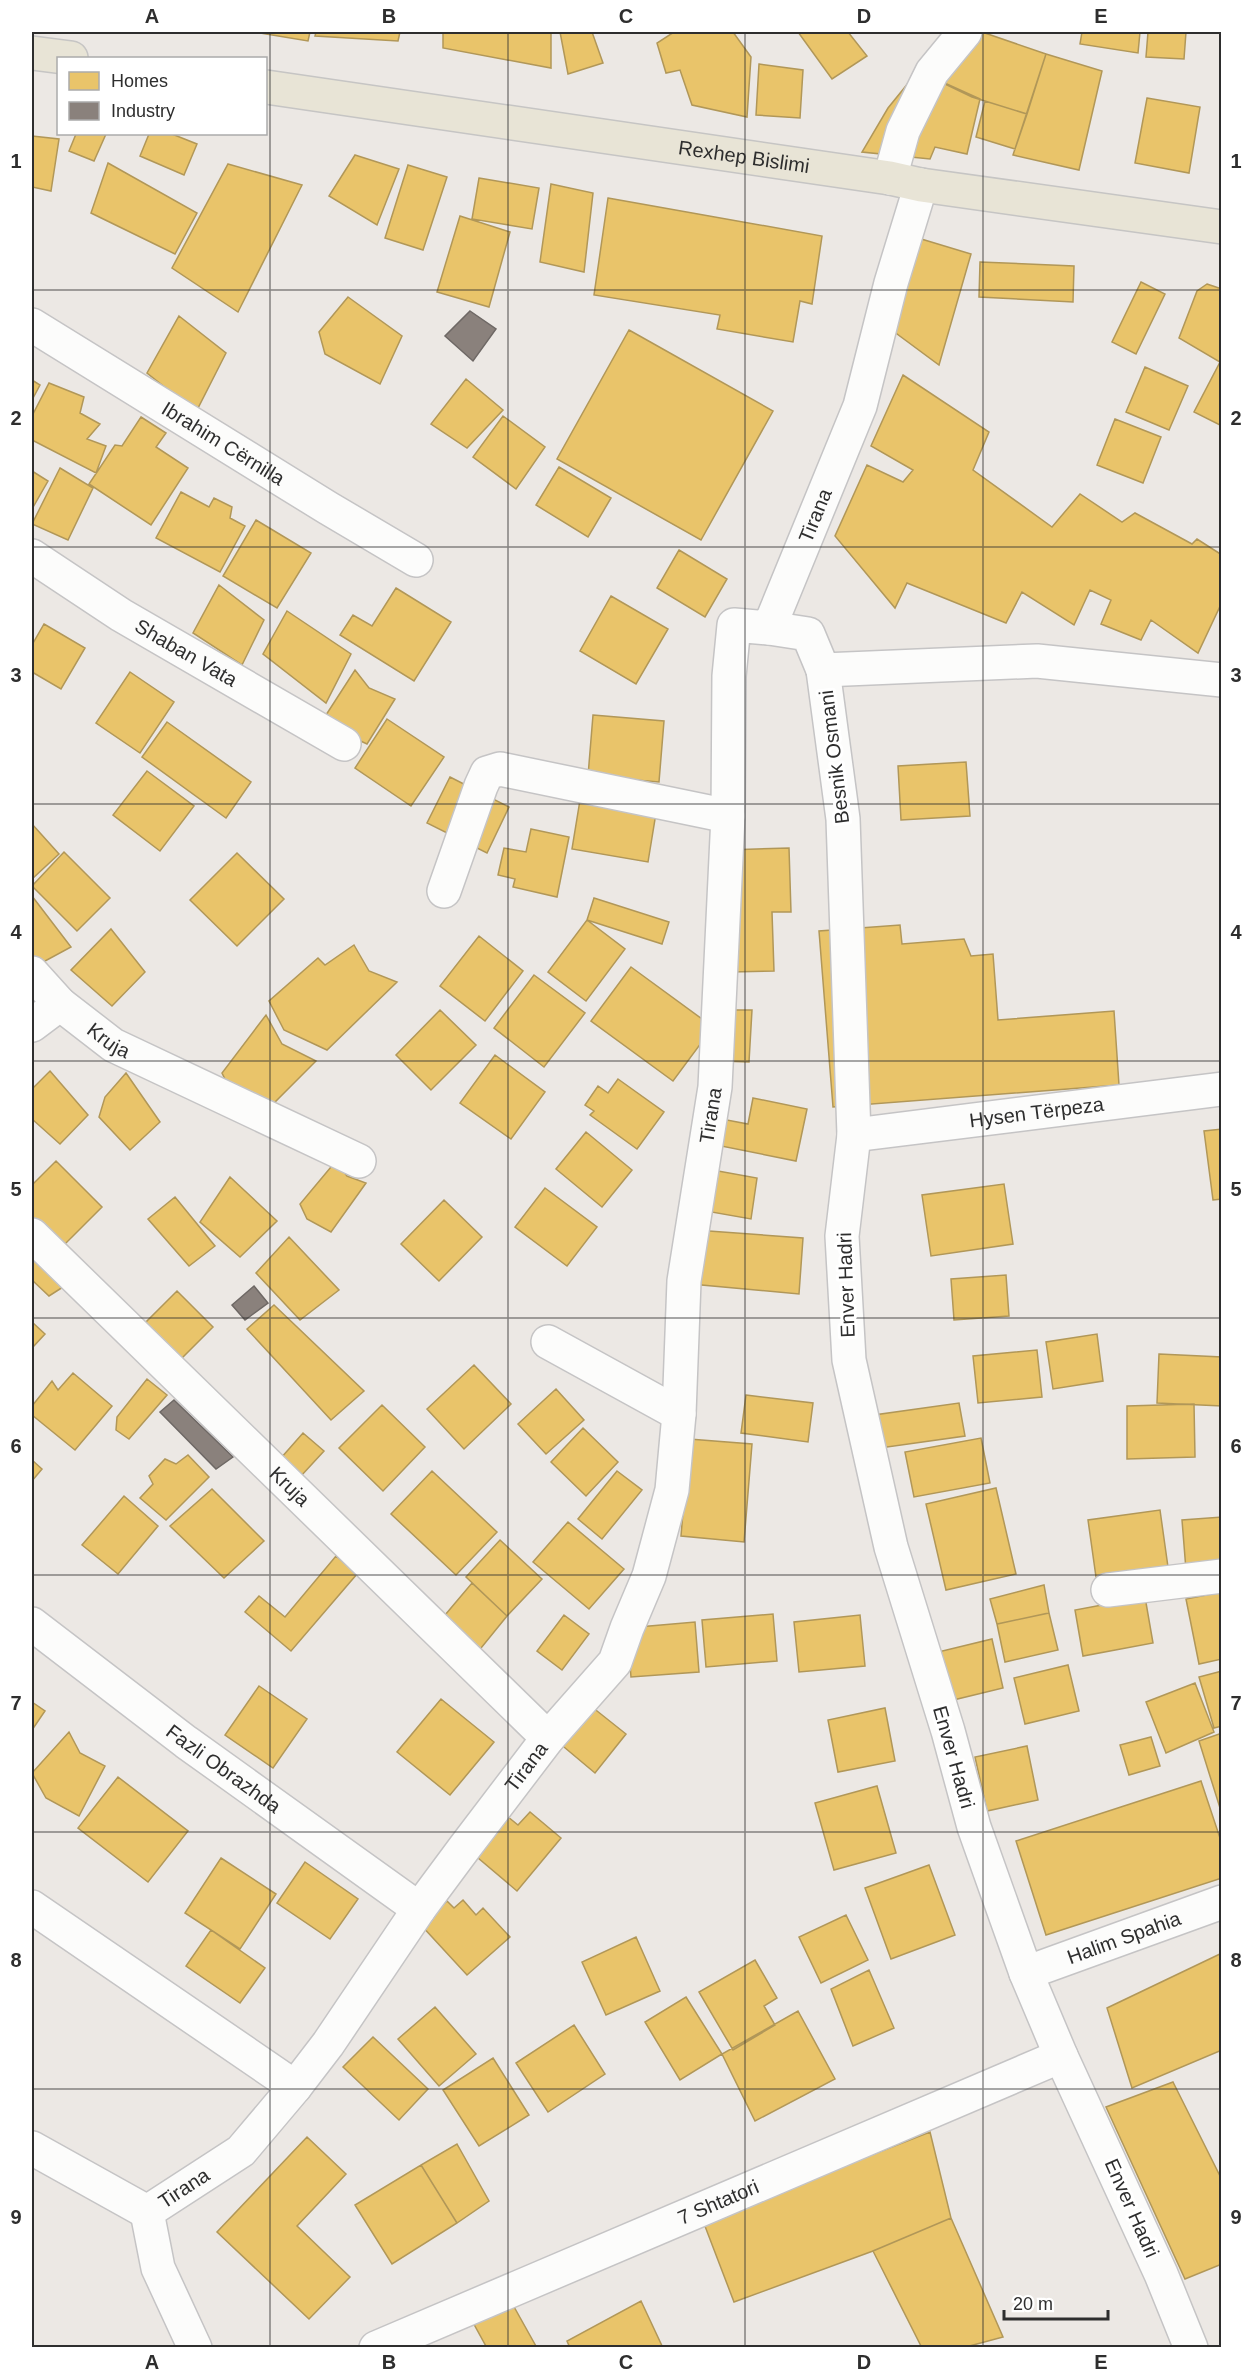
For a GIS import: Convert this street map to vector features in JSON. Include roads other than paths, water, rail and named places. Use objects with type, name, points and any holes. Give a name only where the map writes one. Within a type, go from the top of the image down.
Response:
[{"type":"main road","points":[[32,53],[63,57]]},
{"type":"main road","name":"Rexhep Bislimi","points":[[267,87],[1221,227]]},
{"type":"street","name":"Tirana","points":[[195,2348],[158,2268],[147,2212],[241,2151],[295,2087],[328,2044],[419,1909],[548,1738],[615,1662],[650,1576],[672,1490],[679,1414],[684,1281],[715,1087],[728,816],[729,676],[734,626],[769,627],[860,406],[891,283],[905,181],[903,131],[932,72],[965,32]]},
{"type":"street","name":"Ibrahim Cërnilla","points":[[32,325],[416,560]]},
{"type":"street","name":"Shaban Vata","points":[[32,556],[121,615],[344,744]]},
{"type":"street","points":[[769,627],[808,634],[823,670]]},
{"type":"street","name":"Besnik Osmani","points":[[854,1135],[843,819],[823,670],[1037,661],[1221,680]]},
{"type":"street","points":[[444,891],[481,786],[487,773],[500,769],[728,816]]},
{"type":"street","name":"Kruja","points":[[32,973],[60,1004],[113,1046],[359,1161]]},
{"type":"street","points":[[32,1025],[60,1004]]},
{"type":"street","name":"Hysen Tërpeza","points":[[854,1135],[1221,1089]]},
{"type":"street","name":"Enver Hadri","points":[[854,1135],[842,1236],[849,1360],[891,1547],[948,1731],[974,1827],[1026,1972],[1061,2056],[1147,2243],[1191,2348]]},
{"type":"street","name":"Kruja","points":[[32,1235],[548,1738]]},
{"type":"street","points":[[548,1342],[679,1414]]},
{"type":"street","points":[[1108,1590],[1221,1576]]},
{"type":"street","name":"Fazli Obrazhda","points":[[32,1624],[186,1742],[419,1909]]},
{"type":"street","name":"Halim Spahia","points":[[1026,1972],[1221,1902]]},
{"type":"street","points":[[32,1907],[295,2087]]},
{"type":"street","name":"7 Shtatori","points":[[375,2348],[1061,2056]]},
{"type":"street","points":[[32,2148],[147,2212]]}]
